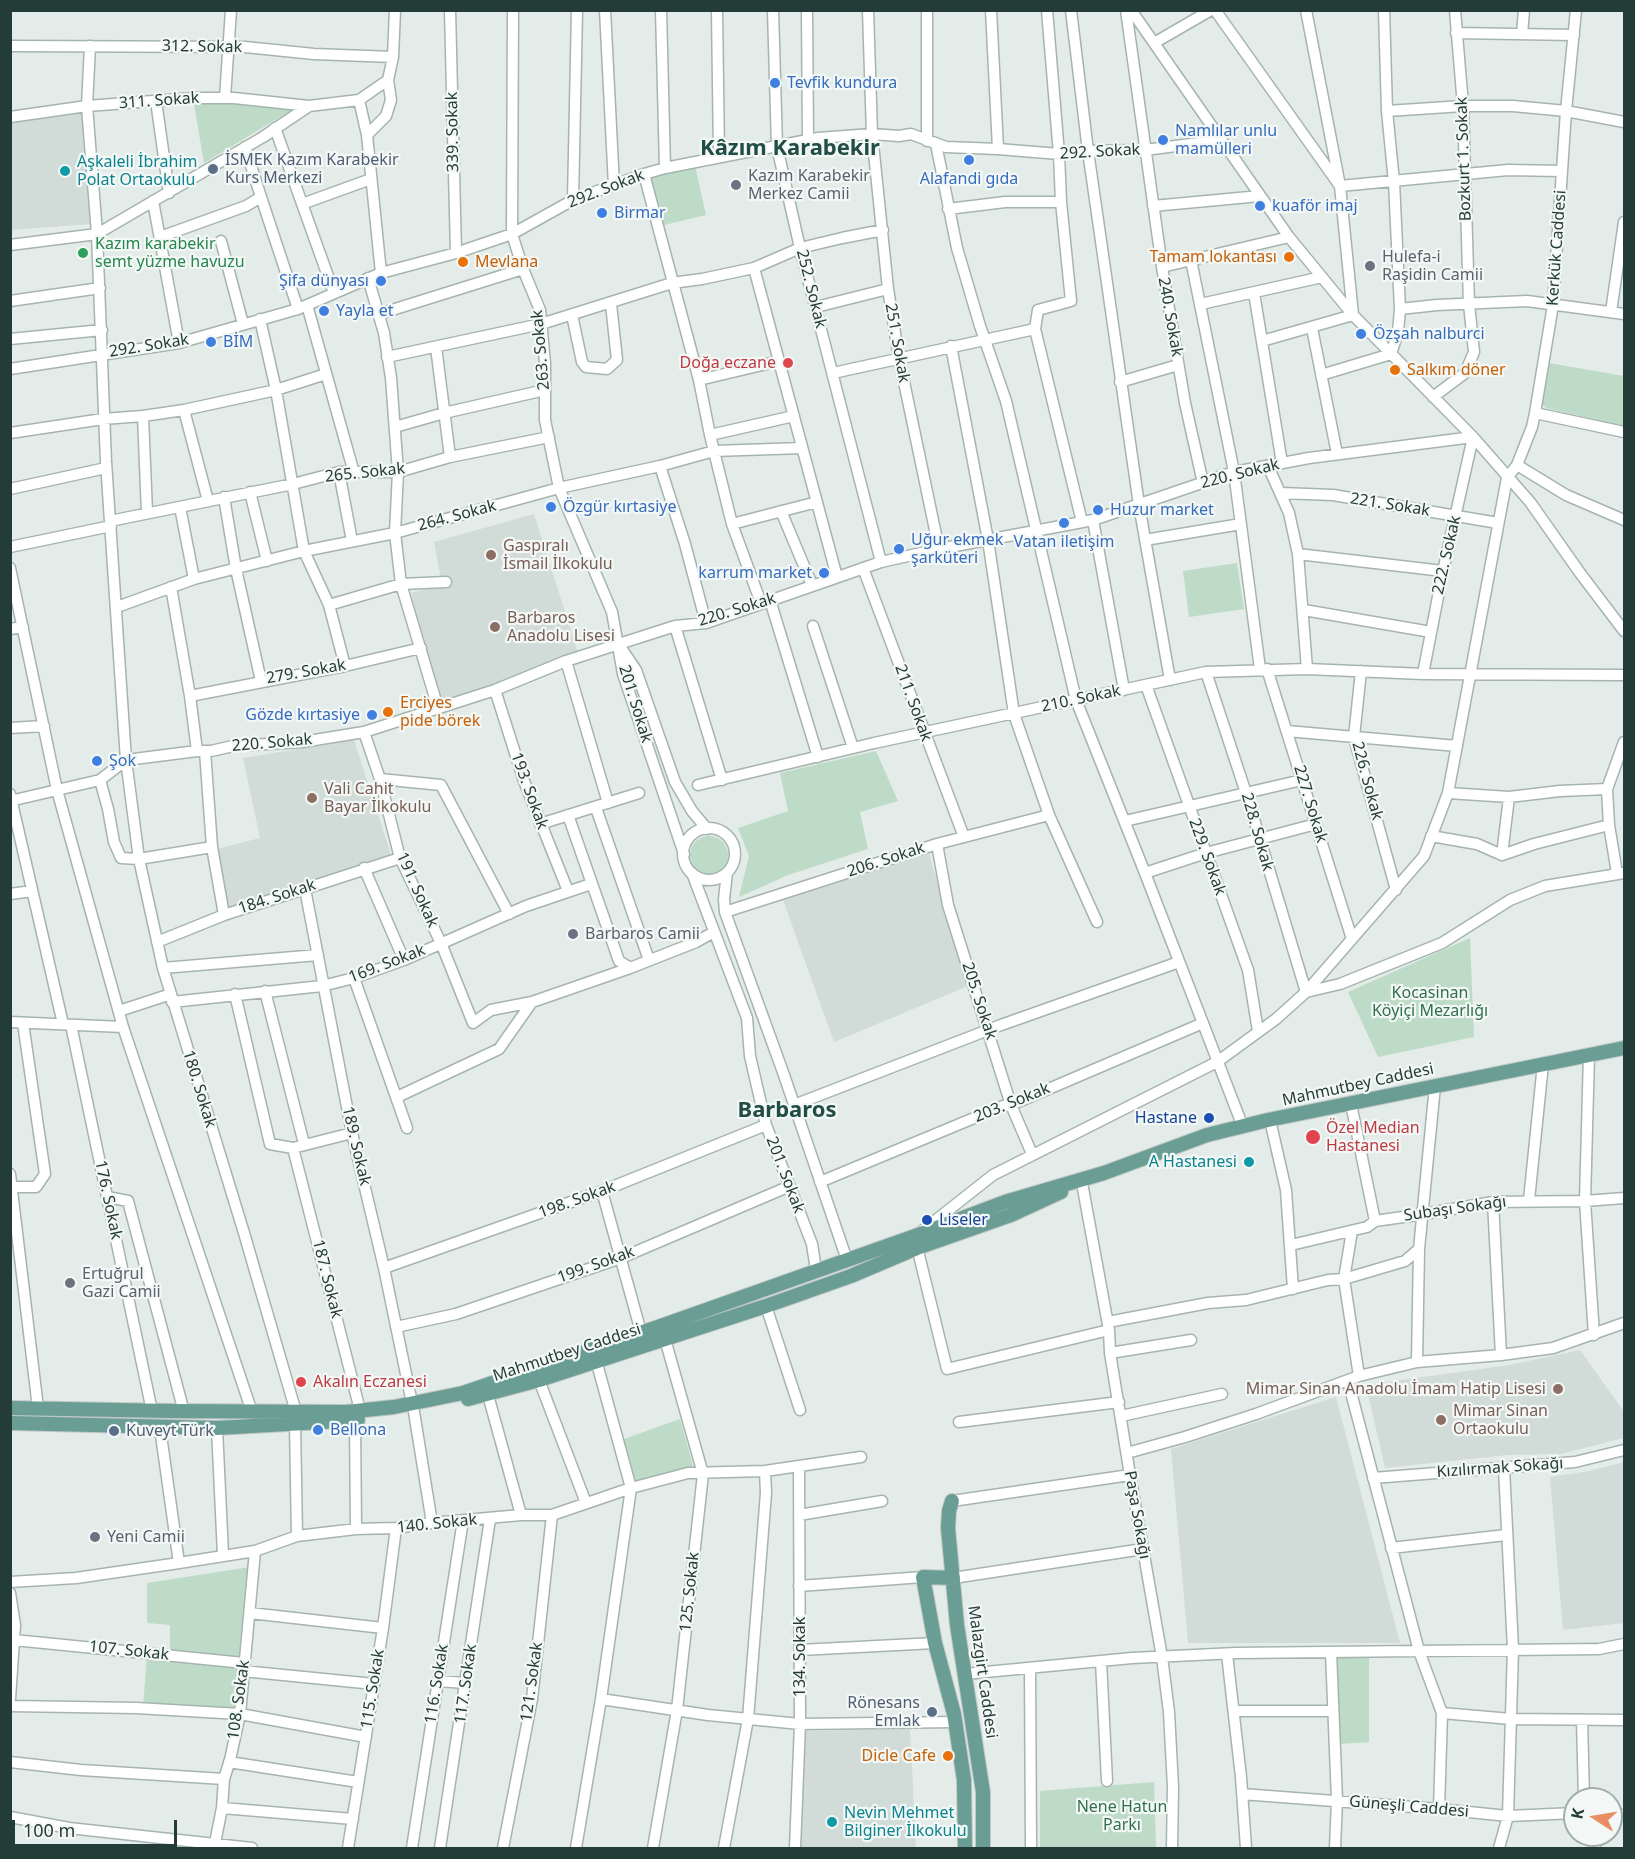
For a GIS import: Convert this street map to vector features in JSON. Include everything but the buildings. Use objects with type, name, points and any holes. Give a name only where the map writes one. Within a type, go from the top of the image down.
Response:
[{"type":"main road","name":"Mahmutbey Caddesi","points":[[413,1408],[641,1332],[663,1333],[766,1306],[851,1276],[916,1242],[1005,1202],[1104,1173],[1207,1136],[1270,1120],[1624,1048]]},
{"type":"main road","name":"Mahmutbey Caddesi","points":[[10,1423],[217,1428],[296,1418],[358,1415],[488,1395],[596,1360],[760,1290],[816,1270],[1011,1215],[1104,1173]]},
{"type":"main road","points":[[760,1290],[766,1306]]},
{"type":"main road","name":"Mahmutbey Caddesi","points":[[10,1408],[252,1412],[296,1418]]},
{"type":"main road","name":"Malazgirt Caddesi","points":[[952,1501],[948,1528],[965,1674],[983,1792],[983,1848]]},
{"type":"main road","points":[[923,1577],[953,1578]]},
{"type":"main road","name":"Malazgirt Caddesi","points":[[923,1577],[935,1643],[955,1722],[964,1780],[965,1848]]},
{"type":"street","points":[[225,98],[231,10]]},
{"type":"street","points":[[367,135],[386,116],[391,100],[388,80],[393,57],[395,10]]},
{"type":"street","name":"339. Sokak","points":[[450,10],[456,253]]},
{"type":"street","name":"263. Sokak","points":[[513,10],[512,234],[540,310],[545,363],[545,420],[559,488],[612,612],[619,645]]},
{"type":"street","points":[[573,200],[577,10]]},
{"type":"street","points":[[605,10],[614,186]]},
{"type":"street","points":[[661,10],[665,168]]},
{"type":"street","points":[[717,10],[719,157]]},
{"type":"street","name":"252. Sokak","points":[[772,10],[777,147],[800,248],[881,562]]},
{"type":"street","points":[[807,10],[808,141]]},
{"type":"street","name":"251. Sokak","points":[[868,10],[873,134],[888,289],[898,358],[939,549]]},
{"type":"street","points":[[927,10],[932,143],[957,248],[984,339],[1006,401],[1076,700],[1244,1126]]},
{"type":"street","points":[[991,10],[998,149]]},
{"type":"street","points":[[1047,10],[1061,202],[1071,301],[1038,310],[1035,329],[1082,522]]},
{"type":"street","points":[[1071,10],[1088,151],[1138,505],[1170,680]]},
{"type":"street","name":"240. Sokak","points":[[1126,10],[1152,206],[1178,365],[1203,483]]},
{"type":"street","points":[[1131,10],[1289,237],[1353,315],[1473,437],[1530,502],[1624,631]]},
{"type":"street","points":[[1154,43],[1213,10],[1340,186]]},
{"type":"street","points":[[1306,10],[1340,186],[1353,315]]},
{"type":"street","points":[[1384,10],[1387,111],[1394,182],[1400,309],[1398,332],[1391,354]]},
{"type":"street","name":"Bozkurt 1. Sokak","points":[[1433,397],[1465,373],[1474,352],[1469,304],[1463,106],[1455,10]]},
{"type":"street","points":[[1522,34],[1524,10]]},
{"type":"street","name":"Kerkük Caddesi","points":[[1507,478],[1517,465],[1532,427],[1554,304],[1566,111],[1576,10]]},
{"type":"street","points":[[1456,33],[1574,34]]},
{"type":"street","name":"312. Sokak","points":[[10,46],[229,47],[314,54],[393,57]]},
{"type":"street","name":"180. Sokak","points":[[90,46],[87,106],[100,288],[103,419],[126,760],[139,858],[163,968],[244,1233],[296,1418],[297,1536]]},
{"type":"street","points":[[10,245],[97,234],[275,129],[309,106],[359,99],[388,80]]},
{"type":"street","name":"311. Sokak","points":[[10,117],[87,106],[225,98],[309,106]]},
{"type":"street","points":[[359,99],[367,135],[381,273]]},
{"type":"street","points":[[156,101],[169,193]]},
{"type":"street","points":[[1387,111],[1463,106],[1513,106],[1566,111],[1624,122]]},
{"type":"street","points":[[275,129],[334,293]]},
{"type":"street","name":"292. Sokak","points":[[10,369],[179,343],[303,307],[381,273],[456,253],[512,234],[573,200],[644,174],[818,138],[911,134],[946,147],[1059,154],[1145,150],[1222,141]]},
{"type":"street","points":[[245,147],[326,374],[354,473]]},
{"type":"street","points":[[1340,186],[1508,170],[1562,171]]},
{"type":"street","points":[[644,174],[699,380],[732,524],[765,601],[818,757]]},
{"type":"street","points":[[302,204],[371,179]]},
{"type":"street","points":[[1152,206],[1260,196]]},
{"type":"street","points":[[160,237],[246,206],[261,197]]},
{"type":"street","points":[[153,201],[179,343]]},
{"type":"street","points":[[948,210],[1005,202],[1061,202]]},
{"type":"street","points":[[1611,312],[1624,222]]},
{"type":"street","points":[[387,357],[541,324],[672,283],[754,268],[800,248],[883,230]]},
{"type":"street","points":[[1162,267],[1289,237]]},
{"type":"street","points":[[221,241],[243,324]]},
{"type":"street","name":"227. Sokak","points":[[1191,260],[1234,472],[1264,669],[1287,731],[1352,939]]},
{"type":"street","points":[[754,268],[837,577]]},
{"type":"street","points":[[379,314],[523,269]]},
{"type":"street","points":[[1201,304],[1322,277]]},
{"type":"street","points":[[368,278],[379,314],[387,357],[395,427],[398,472],[395,533],[401,584],[438,708]]},
{"type":"street","points":[[10,301],[100,288]]},
{"type":"street","points":[[816,307],[888,289]]},
{"type":"street","points":[[1254,293],[1282,463]]},
{"type":"street","points":[[1400,309],[1527,301],[1624,314]]},
{"type":"street","points":[[572,315],[582,362],[586,367],[607,369],[617,360],[610,304]]},
{"type":"street","points":[[1262,341],[1353,315]]},
{"type":"street","points":[[260,319],[276,390],[304,551],[329,605],[345,666]]},
{"type":"street","points":[[1312,328],[1337,454]]},
{"type":"street","points":[[833,373],[1035,329]]},
{"type":"street","points":[[10,339],[102,330]]},
{"type":"street","points":[[951,346],[988,540],[1014,714],[1049,815],[1096,922]]},
{"type":"street","points":[[436,347],[450,457]]},
{"type":"street","points":[[1321,375],[1391,354]]},
{"type":"street","points":[[699,380],[779,361]]},
{"type":"street","points":[[1120,382],[1178,365]]},
{"type":"street","points":[[10,433],[184,410],[276,390],[326,374]]},
{"type":"street","points":[[395,427],[444,413],[545,390]]},
{"type":"street","points":[[184,410],[208,501]]},
{"type":"street","points":[[1535,412],[1624,432]]},
{"type":"street","points":[[143,416],[147,513]]},
{"type":"street","points":[[710,435],[794,416]]},
{"type":"street","name":"265. Sokak","points":[[10,547],[147,513],[293,484],[339,472],[398,472],[450,457],[549,437]]},
{"type":"street","name":"220. Sokak","points":[[126,760],[232,746],[302,742],[364,732],[495,690],[566,661],[675,626],[706,623],[881,562],[1094,520],[1234,472],[1337,454],[1473,437]]},
{"type":"street","name":"222. Sokak","points":[[1424,674],[1443,571],[1473,437]]},
{"type":"street","name":"264. Sokak","points":[[117,606],[194,579],[304,551],[395,533],[559,488],[660,466],[714,451],[802,448]]},
{"type":"street","points":[[1517,465],[1566,495],[1624,520]]},
{"type":"street","points":[[660,466],[685,544],[706,623]]},
{"type":"street","points":[[1268,466],[1289,513],[1298,554],[1307,669]]},
{"type":"street","points":[[10,489],[106,468]]},
{"type":"street","points":[[339,472],[352,542]]},
{"type":"street","points":[[1419,1249],[1405,1261],[1344,1279],[1328,1280],[1246,1300],[1208,1303],[1109,1326],[948,1369],[916,1242],[993,1175],[1217,1062],[1276,1019],[1306,992],[1424,855],[1448,793],[1507,478]]},
{"type":"street","points":[[250,492],[267,561]]},
{"type":"street","name":"221. Sokak","points":[[1281,493],[1333,495],[1498,523]]},
{"type":"street","points":[[224,497],[236,569],[261,681]]},
{"type":"street","points":[[732,524],[817,501]]},
{"type":"street","points":[[180,507],[194,579]]},
{"type":"street","points":[[781,511],[812,585]]},
{"type":"street","points":[[1094,520],[1124,690]]},
{"type":"street","points":[[1145,540],[1241,524]]},
{"type":"street","points":[[1298,554],[1443,571]]},
{"type":"street","points":[[10,568],[57,790],[123,1027],[252,1412]]},
{"type":"street","name":"211. Sokak","points":[[863,568],[963,837]]},
{"type":"street","points":[[329,605],[401,584],[446,582]]},
{"type":"street","points":[[171,587],[201,751],[212,847],[224,915]]},
{"type":"street","points":[[1304,610],[1431,632]]},
{"type":"street","points":[[675,626],[722,780]]},
{"type":"street","points":[[813,626],[853,748]]},
{"type":"street","points":[[10,628],[23,627]]},
{"type":"street","name":"201. Sokak","points":[[619,645],[636,670],[675,782],[692,811],[707,829],[716,829],[723,833],[734,846],[734,863],[727,873],[725,912],[847,1260]]},
{"type":"street","name":"201. Sokak","points":[[619,645],[623,674],[687,867],[692,873],[747,1018],[750,1056],[766,1125],[812,1244],[816,1270]]},
{"type":"street","name":"279. Sokak","points":[[190,696],[345,666],[421,648]]},
{"type":"street","points":[[566,661],[609,802]]},
{"type":"street","name":"210. Sokak","points":[[698,785],[853,748],[1206,672],[1307,669],[1424,674],[1624,675]]},
{"type":"street","name":"226. Sokak","points":[[1361,671],[1354,737],[1396,890]]},
{"type":"street","name":"228. Sokak","points":[[1206,672],[1246,793],[1306,992]]},
{"type":"street","name":"229. Sokak","points":[[1146,685],[1248,970],[1258,1031]]},
{"type":"street","name":"193. Sokak","points":[[495,690],[524,781],[568,891]]},
{"type":"street","points":[[10,728],[44,726]]},
{"type":"street","points":[[1287,731],[1457,746]]},
{"type":"street","name":"191. Sokak","points":[[364,732],[380,779],[400,858],[441,943],[473,1023],[491,1010],[532,1002]]},
{"type":"street","points":[[1306,992],[1340,984],[1442,943],[1510,900],[1545,886],[1621,873],[1609,825],[1607,789],[1623,755],[1624,742]]},
{"type":"street","points":[[11,799],[100,780],[126,760]]},
{"type":"street","points":[[380,779],[441,785],[509,914]]},
{"type":"street","points":[[100,780],[114,842],[121,858],[139,858],[212,847]]},
{"type":"street","points":[[1125,821],[1302,780]]},
{"type":"street","points":[[1448,793],[1509,797],[1560,791],[1607,789]]},
{"type":"street","points":[[540,824],[639,793]]},
{"type":"street","points":[[1502,855],[1509,797]]},
{"type":"street","name":"176. Sokak","points":[[11,799],[107,1197],[152,1411]]},
{"type":"street","points":[[596,808],[649,960]]},
{"type":"street","points":[[568,815],[619,961],[630,968]]},
{"type":"street","name":"206. Sokak","points":[[725,912],[938,844],[1049,815]]},
{"type":"street","points":[[1145,873],[1206,853],[1316,824]]},
{"type":"street","points":[[1431,836],[1477,844],[1502,855],[1534,844],[1609,825]]},
{"type":"street","points":[[684,854],[687,842],[692,836],[707,829]]},
{"type":"street","name":"205. Sokak","points":[[938,844],[948,905],[1011,1104],[1032,1154]]},
{"type":"street","name":"184. Sokak","points":[[157,942],[224,915],[400,858]]},
{"type":"street","points":[[364,868],[404,960]]},
{"type":"street","points":[[692,873],[707,880],[715,880],[727,873]]},
{"type":"street","name":"169. Sokak","points":[[119,1011],[172,998],[322,986],[354,978],[404,960],[509,914],[591,884]]},
{"type":"street","name":"189. Sokak","points":[[305,888],[352,1133],[384,1268],[413,1408],[432,1523]]},
{"type":"street","points":[[10,894],[32,891]]},
{"type":"street","points":[[397,1097],[499,1049],[532,1002],[630,968],[696,942],[714,932]]},
{"type":"street","points":[[163,968],[318,955]]},
{"type":"street","points":[[794,1105],[988,1030],[1179,962]]},
{"type":"street","points":[[354,978],[407,1128]]},
{"type":"street","name":"187. Sokak","points":[[265,991],[358,1415],[357,1529]]},
{"type":"street","points":[[235,994],[270,1144],[299,1146],[352,1133]]},
{"type":"street","points":[[10,1022],[123,1027]]},
{"type":"street","points":[[12,1186],[36,1187],[45,1174],[22,1023]]},
{"type":"street","name":"203. Sokak","points":[[820,1182],[1203,1023]]},
{"type":"street","points":[[1590,1055],[1586,1201],[1594,1335]]},
{"type":"street","points":[[1529,1200],[1543,1064]]},
{"type":"street","points":[[1417,1362],[1419,1249],[1435,1086]]},
{"type":"street","points":[[1351,1104],[1375,1221]]},
{"type":"street","points":[[1270,1120],[1286,1190],[1293,1289]]},
{"type":"street","name":"198. Sokak","points":[[384,1268],[602,1191],[766,1125]]},
{"type":"street","points":[[10,1174],[38,1408]]},
{"type":"street","name":"Paşa Sokağı","points":[[1082,1183],[1109,1326],[1110,1353],[1162,1657],[1169,1712],[1173,1787],[1172,1848]]},
{"type":"street","name":"199. Sokak","points":[[396,1327],[456,1314],[621,1258],[790,1186]]},
{"type":"street","points":[[602,1191],[641,1332]]},
{"type":"street","points":[[107,1197],[128,1201],[184,1412]]},
{"type":"street","name":"Subaşı Sokağı","points":[[1291,1245],[1367,1227],[1375,1221],[1493,1202],[1586,1201],[1624,1198]]},
{"type":"street","points":[[1493,1202],[1501,1355]]},
{"type":"street","points":[[1352,1231],[1344,1279],[1359,1376]]},
{"type":"street","points":[[766,1306],[800,1410]]},
{"type":"street","points":[[1127,1453],[1185,1437],[1359,1376],[1417,1362],[1553,1348],[1624,1323]]},
{"type":"street","name":"125. Sokak","points":[[653,1848],[677,1710],[703,1474],[663,1333]]},
{"type":"street","points":[[1110,1353],[1191,1340]]},
{"type":"street","points":[[576,1848],[601,1699],[631,1488],[596,1360]]},
{"type":"street","points":[[539,1380],[586,1503]]},
{"type":"street","points":[[1348,1381],[1419,1651],[1442,1713],[1439,1809]]},
{"type":"street","points":[[1121,1416],[1222,1394]]},
{"type":"street","points":[[488,1395],[521,1515]]},
{"type":"street","points":[[959,1422],[1119,1402]]},
{"type":"street","points":[[160,1428],[179,1563]]},
{"type":"street","points":[[217,1428],[224,1556]]},
{"type":"street","name":"Kızılırmak Sokağı","points":[[1373,1478],[1575,1462],[1624,1450]]},
{"type":"street","name":"140. Sokak","points":[[10,1582],[76,1578],[224,1556],[255,1551],[297,1536],[521,1515],[552,1515],[631,1488],[688,1473],[765,1471],[861,1457]]},
{"type":"street","name":"134. Sokak","points":[[795,1848],[800,1724],[799,1466]]},
{"type":"street","points":[[1499,1848],[1508,1816],[1513,1649],[1504,1468]]},
{"type":"street","points":[[724,1848],[748,1719],[766,1493],[765,1471]]},
{"type":"street","points":[[952,1501],[1130,1475]]},
{"type":"street","points":[[799,1515],[882,1501]]},
{"type":"street","name":"121. Sokak","points":[[503,1848],[532,1699],[552,1515]]},
{"type":"street","name":"117. Sokak","points":[[440,1848],[490,1519]]},
{"type":"street","name":"116. Sokak","points":[[411,1848],[463,1520]]},
{"type":"street","name":"115. Sokak","points":[[348,1848],[383,1628],[396,1528]]},
{"type":"street","points":[[1392,1548],[1506,1534]]},
{"type":"street","points":[[953,1578],[1143,1550]]},
{"type":"street","name":"108. Sokak","points":[[215,1846],[222,1808],[224,1779],[240,1714],[255,1551]]},
{"type":"street","points":[[799,1586],[923,1577]]},
{"type":"street","points":[[10,1593],[15,1625],[11,1693]]},
{"type":"street","points":[[250,1613],[383,1628]]},
{"type":"street","name":"107. Sokak","points":[[14,1640],[374,1684]]},
{"type":"street","points":[[800,1650],[935,1643]]},
{"type":"street","points":[[965,1674],[1101,1661],[1227,1654],[1599,1648],[1624,1644]]},
{"type":"street","points":[[1331,1652],[1337,1800],[1335,1848]]},
{"type":"street","points":[[1227,1654],[1246,1848]]},
{"type":"street","points":[[1101,1661],[1107,1781]]},
{"type":"street","points":[[1030,1668],[1032,1848]]},
{"type":"street","points":[[438,1681],[465,1683]]},
{"type":"street","points":[[601,1699],[800,1724],[955,1722]]},
{"type":"street","points":[[10,1706],[136,1708],[240,1714],[366,1737]]},
{"type":"street","points":[[1234,1711],[1332,1711]]},
{"type":"street","points":[[1442,1713],[1510,1719],[1624,1720]]},
{"type":"street","points":[[1582,1720],[1584,1787]]},
{"type":"street","points":[[10,1762],[81,1770],[224,1779]]},
{"type":"street","points":[[229,1762],[358,1782]]},
{"type":"street","name":"Güneşli Caddesi","points":[[1242,1794],[1337,1800],[1508,1816],[1563,1814]]},
{"type":"street","points":[[222,1808],[352,1819]]},
{"type":"street","points":[[10,1817],[69,1828],[215,1846],[252,1848]]},
{"type":"shaded area","points":[[85,112],[91,224],[11,230],[11,121]]},
{"type":"shaded area","name":"Barbaros Anadolu Lisesi","points":[[534,514],[579,656],[440,702],[411,593],[442,585],[434,542]]},
{"type":"shaded area","name":"Vali Cahit Bayar İlkokulu","points":[[354,740],[394,864],[229,916],[213,850],[260,838],[243,758]]},
{"type":"shaded area","points":[[929,854],[968,986],[834,1042],[783,900]]},
{"type":"shaded area","points":[[1580,1350],[1624,1412],[1624,1438],[1560,1454],[1507,1455],[1385,1468],[1366,1385],[1509,1365]]},
{"type":"shaded area","points":[[1336,1397],[1400,1643],[1188,1643],[1171,1449]]},
{"type":"shaded area","points":[[1624,1462],[1624,1623],[1563,1630],[1550,1477],[1589,1471]]},
{"type":"shaded area","points":[[910,1729],[916,1848],[800,1848],[805,1731]]},
{"type":"green space","points":[[194,104],[234,104],[295,108],[204,163]]},
{"type":"green space","points":[[695,166],[706,215],[660,226],[649,177]]},
{"type":"green space","points":[[1549,363],[1624,376],[1624,426],[1546,408],[1542,401]]},
{"type":"green space","points":[[1237,563],[1244,609],[1189,617],[1183,571]]},
{"type":"green space","points":[[876,751],[898,801],[860,812],[868,849],[788,875],[739,897],[749,856],[738,828],[788,811],[780,773]]},
{"type":"green space","points":[[709,836],[722,842],[728,855],[722,868],[709,874],[696,868],[690,855],[696,842]]},
{"type":"green space","name":"Kocasinan Köyiçi Mezarlığı","points":[[1470,938],[1474,1037],[1378,1057],[1348,992]]},
{"type":"green space","points":[[680,1419],[693,1466],[636,1483],[624,1439]]},
{"type":"green space","points":[[250,1567],[241,1657],[170,1650],[170,1625],[147,1623],[147,1583]]},
{"type":"green space","points":[[1339,1656],[1369,1656],[1369,1742],[1339,1744],[1335,1659]]},
{"type":"green space","points":[[147,1658],[239,1665],[237,1710],[143,1706]]},
{"type":"green space","name":"Nene Hatun Parkı","points":[[1154,1782],[1156,1848],[1040,1848],[1040,1791]]},
{"type":"place","name":"Tevfik kundura","points":[[775,83]]},
{"type":"place","name":"Namlılar unlu mamülleri","points":[[1163,140]]},
{"type":"place","name":"Alafandi gıda","points":[[969,160]]},
{"type":"place","name":"İSMEK Kazım Karabekir Kurs Merkezi","points":[[213,169]]},
{"type":"place","name":"Aşkaleli İbrahim Polat Ortaokulu","points":[[65,171]]},
{"type":"place","name":"Kazım Karabekir Merkez Camii","points":[[736,185]]},
{"type":"place","name":"kuaför imaj","points":[[1260,206]]},
{"type":"place","name":"Birmar","points":[[602,213]]},
{"type":"place","name":"Kazım karabekir semt yüzme havuzu","points":[[83,253]]},
{"type":"place","name":"Tamam lokantası","points":[[1289,257]]},
{"type":"place","name":"Mevlana","points":[[463,262]]},
{"type":"place","name":"Hulefa-i Raşidin Camii","points":[[1370,266]]},
{"type":"place","name":"Şifa dünyası","points":[[381,281]]},
{"type":"place","name":"Yayla et","points":[[324,311]]},
{"type":"place","name":"Özşah nalburci","points":[[1361,334]]},
{"type":"place","name":"BİM","points":[[211,342]]},
{"type":"place","name":"Doğa eczane","points":[[788,363]]},
{"type":"place","name":"Salkım döner","points":[[1395,370]]},
{"type":"place","name":"Özgür kırtasiye","points":[[551,507]]},
{"type":"place","name":"Huzur market","points":[[1098,510]]},
{"type":"place","name":"Vatan iletişim","points":[[1064,523]]},
{"type":"place","name":"Uğur ekmek şarküteri","points":[[899,549]]},
{"type":"place","name":"Gaspıralı İsmail İlkokulu","points":[[491,555]]},
{"type":"place","name":"karrum market","points":[[824,573]]},
{"type":"place","name":"Barbaros Anadolu Lisesi","points":[[495,627]]},
{"type":"place","name":"Erciyes pide börek","points":[[388,712]]},
{"type":"place","name":"Gözde kırtasiye","points":[[372,715]]},
{"type":"place","name":"Şok","points":[[97,761]]},
{"type":"place","name":"Vali Cahit Bayar İlkokulu","points":[[312,798]]},
{"type":"place","name":"Barbaros Camii","points":[[573,934]]},
{"type":"place","name":"Hastane","points":[[1209,1118]]},
{"type":"place","name":"Özel Median Hastanesi","points":[[1313,1137]]},
{"type":"place","name":"A Hastanesi","points":[[1249,1162]]},
{"type":"place","name":"Liseler","points":[[927,1220]]},
{"type":"place","name":"Ertuğrul Gazi Camii","points":[[70,1283]]},
{"type":"place","name":"Akalın Eczanesi","points":[[301,1382]]},
{"type":"place","name":"Mimar Sinan Anadolu İmam Hatip Lisesi","points":[[1558,1389]]},
{"type":"place","name":"Mimar Sinan Ortaokulu","points":[[1441,1420]]},
{"type":"place","name":"Bellona","points":[[318,1430]]},
{"type":"place","name":"Kuveyt Türk","points":[[114,1431]]},
{"type":"place","name":"Yeni Camii","points":[[95,1537]]},
{"type":"place","name":"Rönesans Emlak","points":[[932,1712]]},
{"type":"place","name":"Dicle Cafe","points":[[948,1756]]},
{"type":"place","name":"Nevin Mehmet Bilginer İlkokulu","points":[[832,1822]]},
{"type":"district","name":"Kâzım Karabekir","points":[[790,149]]},
{"type":"district","name":"Barbaros","points":[[787,1111]]}]
